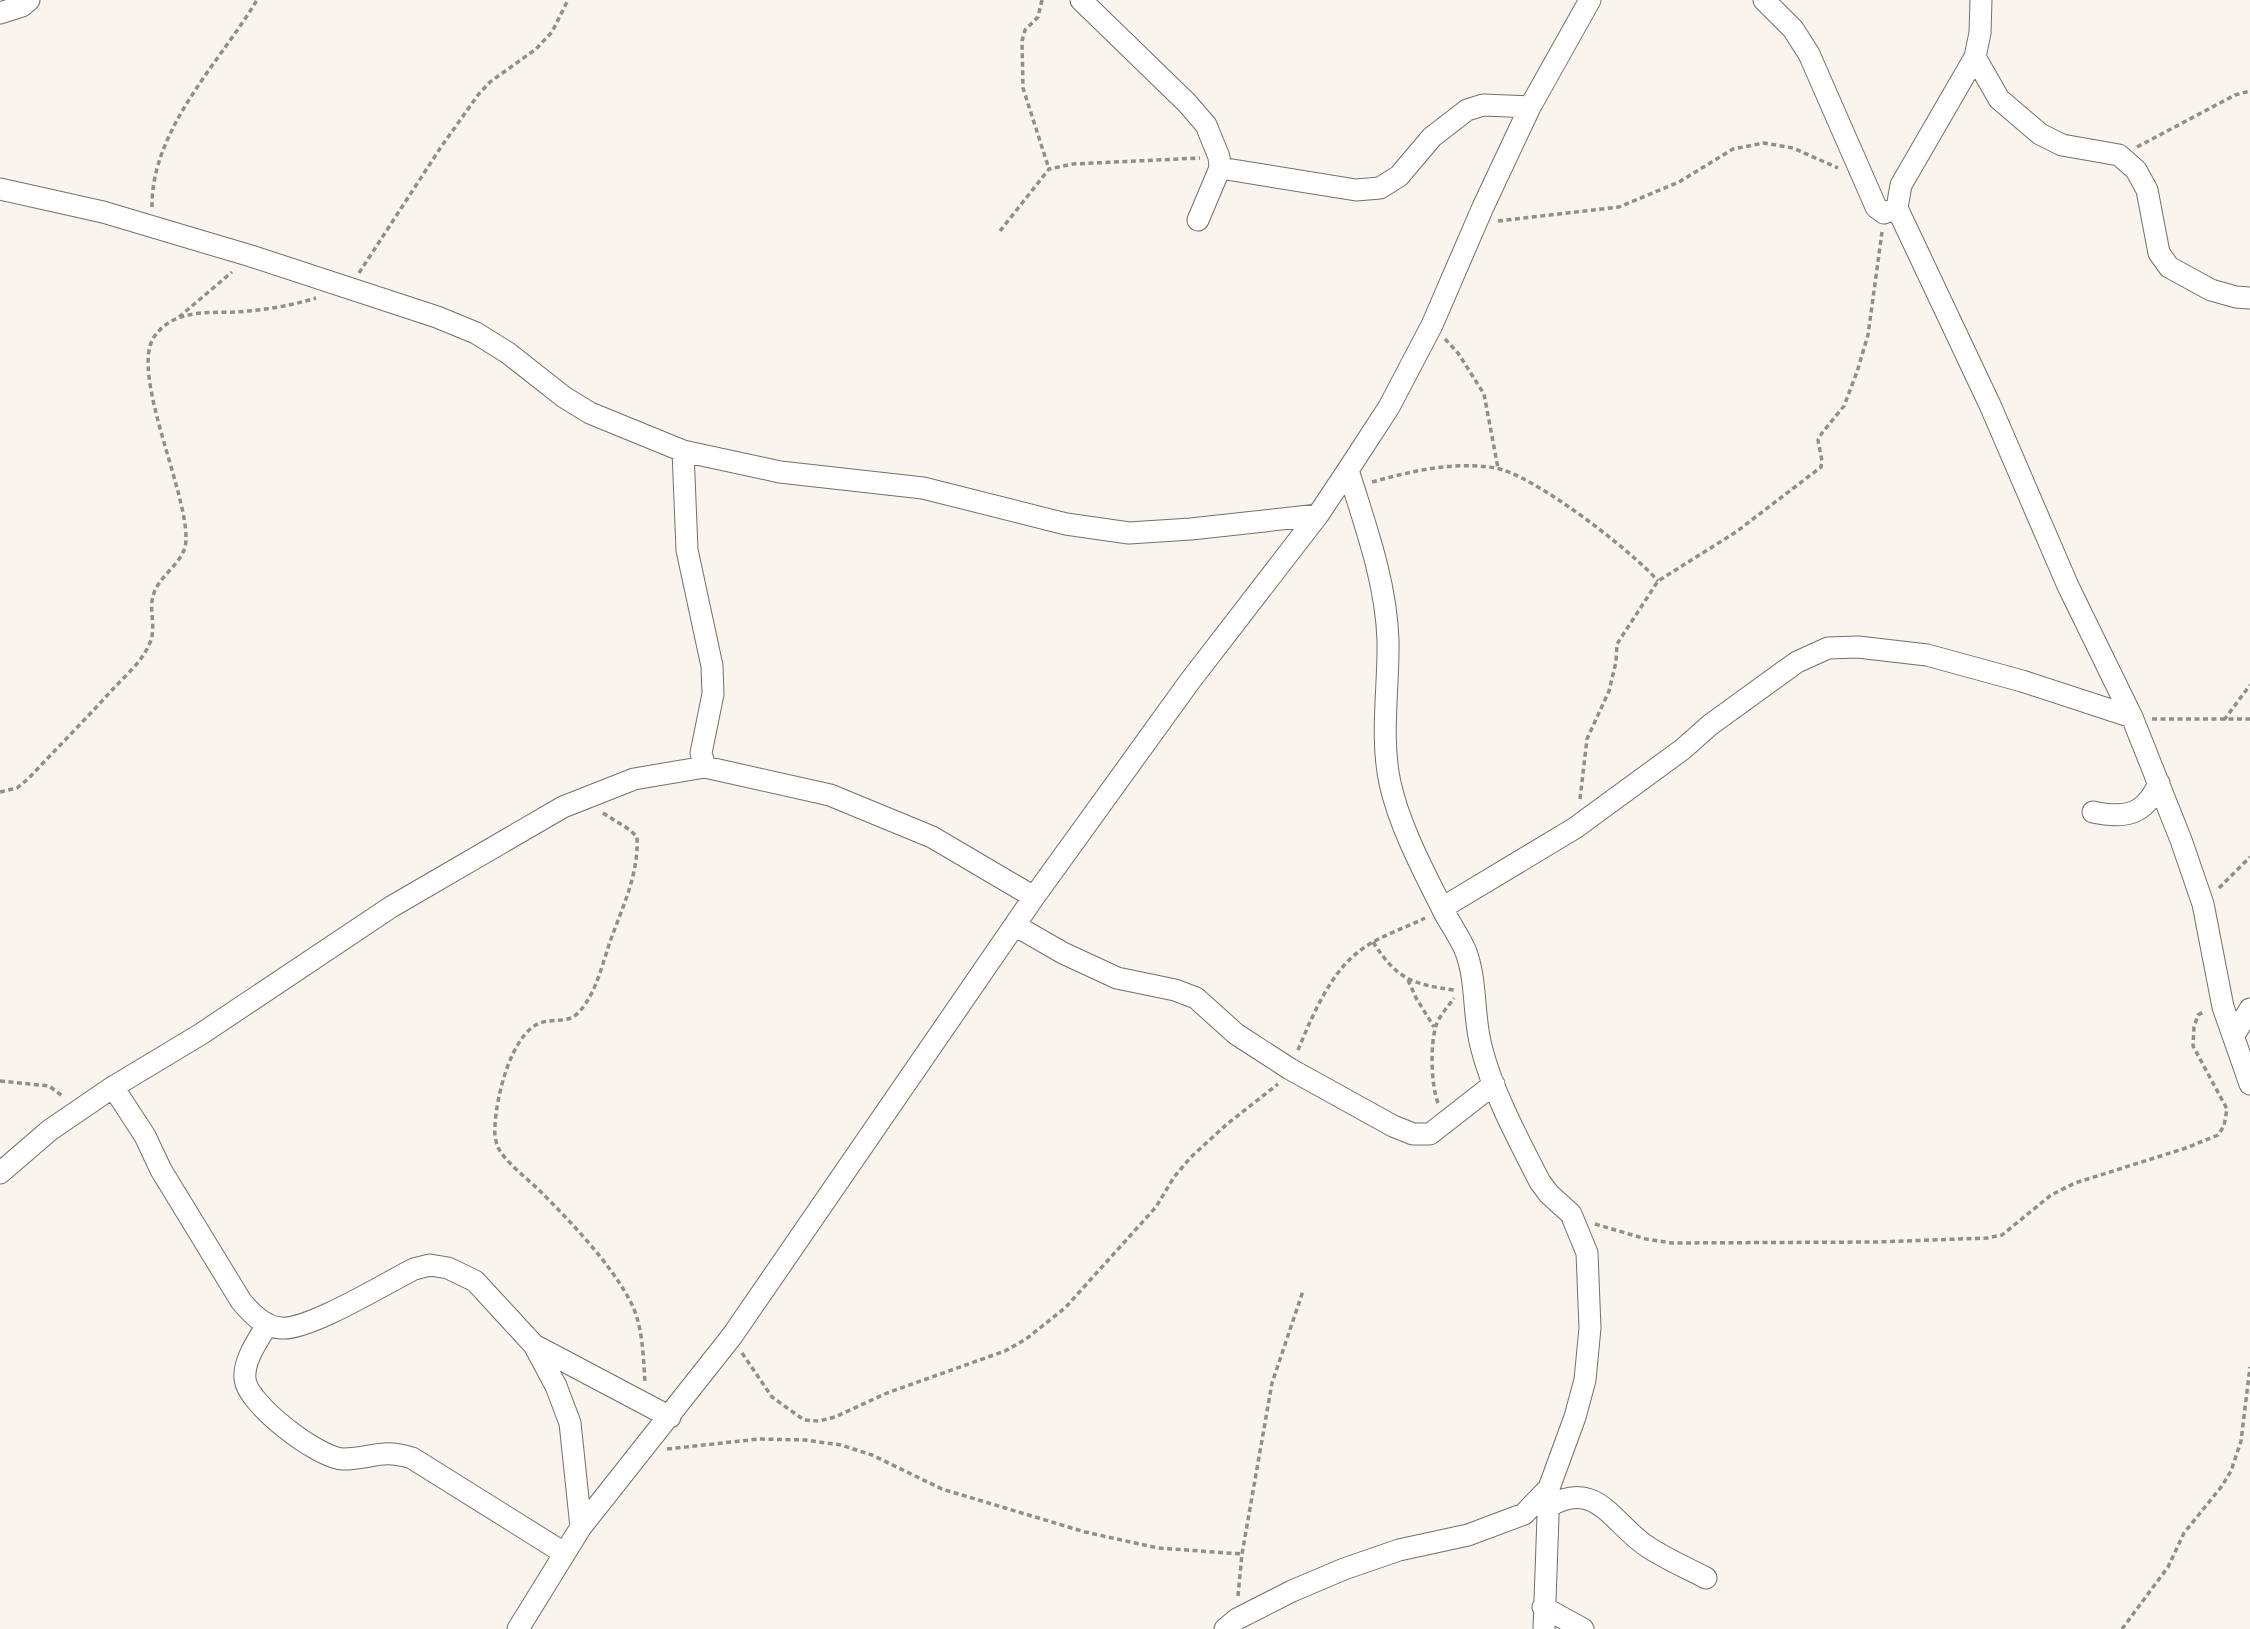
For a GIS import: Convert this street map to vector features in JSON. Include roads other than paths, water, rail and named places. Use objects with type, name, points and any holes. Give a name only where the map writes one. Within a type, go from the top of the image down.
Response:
[{"type":"street","points":[[0,13],[22,6],[29,0]]},
{"type":"street","points":[[1081,0],[1187,103],[1206,125],[1219,162],[1198,220]]},
{"type":"street","points":[[518,1629],[581,1527],[732,1336],[1034,897],[1190,681],[1318,515],[1351,478],[1432,325],[1475,224],[1530,107],[1590,0]]},
{"type":"street","points":[[1764,0],[1793,29],[1809,54],[1876,207],[1891,210]]},
{"type":"street","points":[[1981,0],[1980,33],[1975,57],[1901,185],[1891,210],[1990,405],[2068,586],[2132,717],[2203,904],[2223,1007],[2250,1084]]},
{"type":"street","points":[[1975,57],[1999,100],[2040,134],[2062,145],[2119,155],[2136,170],[2147,190],[2159,253],[2169,267],[2211,290],[2250,298]]},
{"type":"street","points":[[1219,162],[1356,190],[1381,188],[1399,176],[1432,136],[1467,110],[1483,105],[1530,107]]},
{"type":"street","points":[[0,189],[103,212],[251,256],[437,317],[476,333],[508,353],[564,397],[590,413],[682,451],[779,472],[923,488],[1066,524],[1129,533],[1318,515]]},
{"type":"street","points":[[682,451],[687,550],[712,666],[713,694],[701,753],[705,767]]},
{"type":"street","points":[[1351,478],[1369,532],[1385,613],[1388,639],[1387,763],[1390,784],[1406,831],[1442,908],[1466,951],[1472,975],[1481,1045],[1494,1084],[1540,1182],[1571,1214],[1587,1253],[1590,1328],[1585,1380],[1548,1497],[1544,1629]]},
{"type":"street","points":[[1442,908],[1576,828],[1797,662],[1828,648],[1858,647],[1927,655],[2022,681],[2132,717]]},
{"type":"street","points":[[0,1173],[50,1130],[113,1087],[201,1034],[391,907],[563,807],[634,779],[705,767],[830,795],[932,837],[1034,897]]},
{"type":"street","points":[[2093,812],[2116,817],[2132,813],[2154,795],[2159,783]]},
{"type":"street","points":[[1016,926],[1063,953],[1117,978],[1175,990],[1196,998],[1236,1034],[1290,1069],[1393,1126],[1413,1134],[1430,1134],[1494,1084]]},
{"type":"street","points":[[2234,1035],[2250,1009]]},
{"type":"street","points":[[113,1087],[145,1136],[161,1170],[241,1301],[267,1325],[280,1328],[297,1327],[318,1319],[414,1269],[430,1265],[448,1268],[475,1281],[534,1345],[556,1385],[569,1423],[581,1527]]},
{"type":"street","points":[[267,1325],[245,1369],[245,1383],[278,1422],[305,1443],[324,1455],[342,1459],[380,1453],[397,1453],[412,1458],[564,1553]]},
{"type":"street","points":[[534,1345],[670,1417]]},
{"type":"street","points":[[1231,1624],[1292,1591],[1344,1569],[1399,1550],[1468,1535],[1524,1514],[1548,1497],[1571,1497],[1599,1503],[1647,1546],[1706,1578]]},
{"type":"street","points":[[1543,1607],[1583,1629]]}]
